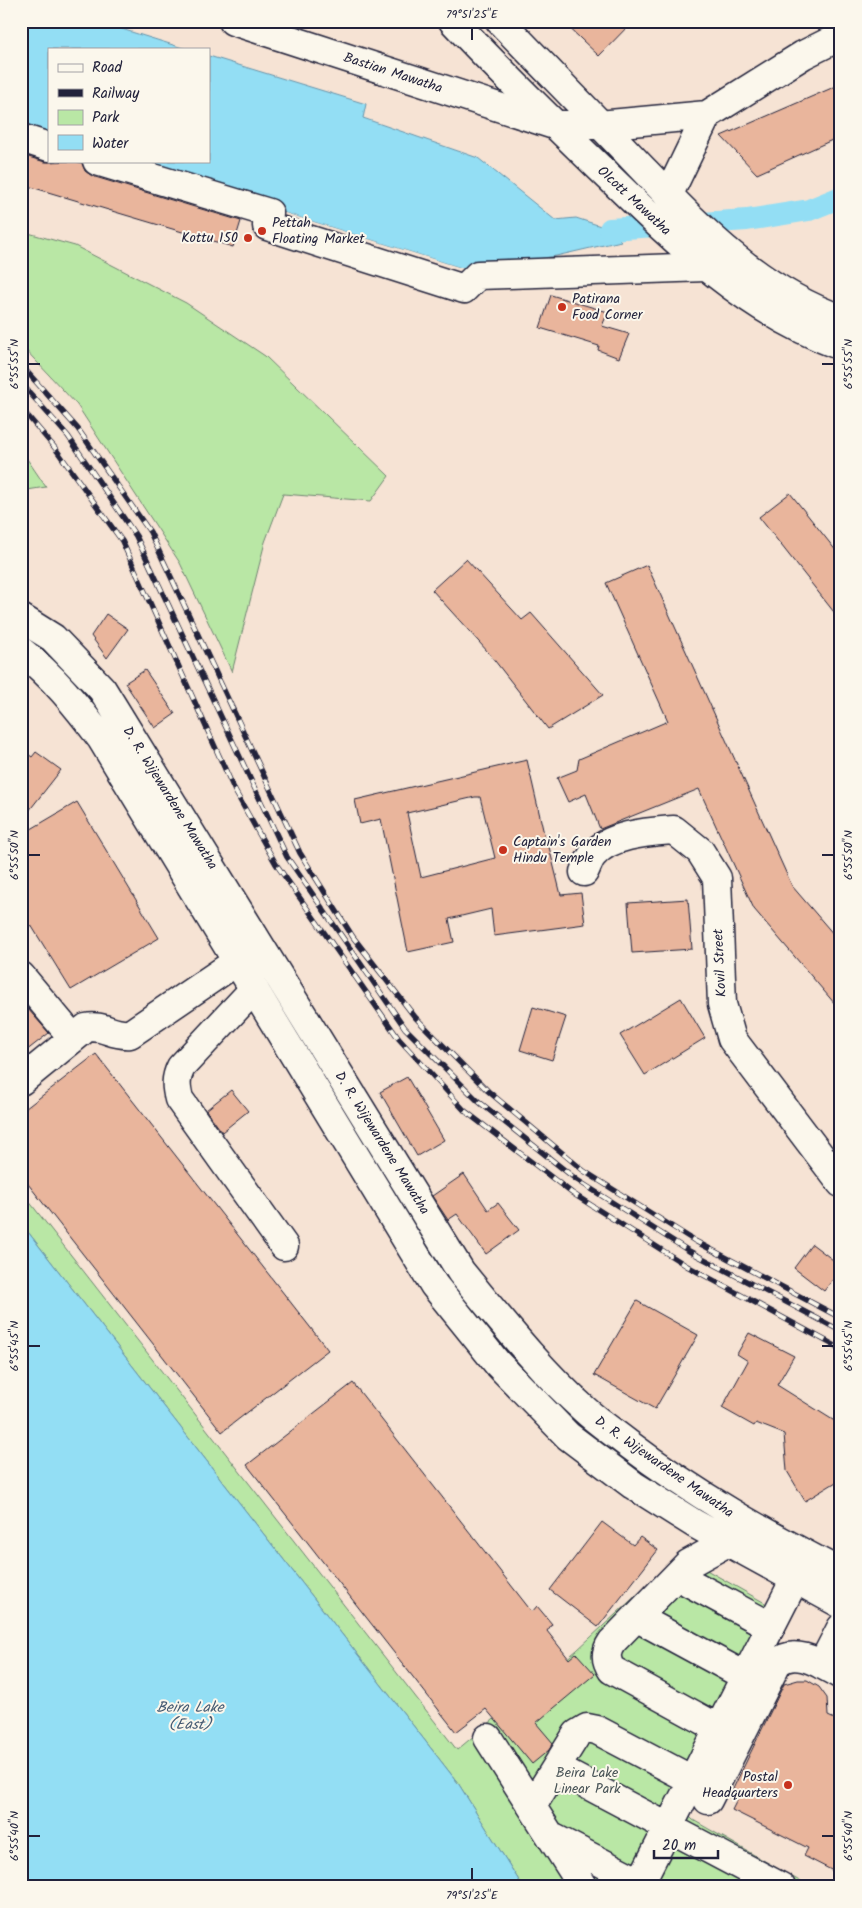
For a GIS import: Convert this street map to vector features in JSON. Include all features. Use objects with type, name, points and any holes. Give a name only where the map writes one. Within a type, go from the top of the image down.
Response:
[{"type":"main road","name":"Bastian Mawatha","points":[[233,21],[554,124]]},
{"type":"main road","name":"Olcott Mawatha","points":[[453,21],[646,214],[706,267],[780,319],[804,332],[841,346]]},
{"type":"main road","name":"Olcott Mawatha","points":[[500,21],[676,203],[740,262],[798,301],[841,319]]},
{"type":"main road","points":[[554,124],[599,125],[707,115],[804,55],[841,36]]},
{"type":"main road","points":[[676,203],[707,115]]},
{"type":"main road","points":[[21,138],[48,146]]},
{"type":"main road","points":[[100,162],[269,213],[267,226],[464,290],[478,275],[706,267]]},
{"type":"main road","name":"D. R. Wijewardene Mawatha","points":[[21,618],[53,638],[102,689],[461,1272],[519,1341],[585,1411],[644,1456],[697,1494],[737,1518],[841,1573]]},
{"type":"main road","name":"D. R. Wijewardene Mawatha","points":[[21,652],[44,670],[77,706],[101,738],[226,969],[247,997],[434,1285],[497,1363],[568,1436],[633,1485],[695,1524],[841,1604]]},
{"type":"main road","name":"Kovil Street","points":[[584,872],[593,854],[618,838],[646,832],[674,830],[700,851],[717,878],[722,1004],[732,1039],[841,1183]]},
{"type":"main road","points":[[21,1081],[86,1028],[94,1026],[113,1034],[130,1034],[226,969]]},
{"type":"main road","points":[[21,976],[73,1038]]},
{"type":"main road","points":[[247,997],[181,1067],[176,1076],[176,1088],[179,1099],[284,1246]]},
{"type":"main road","points":[[718,1728],[612,1670],[608,1664],[608,1648],[688,1564],[728,1542]]},
{"type":"main road","points":[[677,1576],[770,1626]]},
{"type":"main road","points":[[700,1790],[718,1728],[795,1579]]},
{"type":"main road","points":[[636,1617],[744,1676]]},
{"type":"main road","points":[[552,1838],[643,1885],[668,1828],[700,1790],[777,1663],[790,1656],[800,1656],[831,1670],[841,1628]]},
{"type":"main road","points":[[532,1806],[577,1734],[581,1730],[592,1728],[700,1790]]},
{"type":"main road","points":[[488,1738],[583,1887]]},
{"type":"main road","points":[[556,1768],[781,1887]]},
{"type":"green space","points":[[21,231],[75,246],[186,303],[265,356],[389,476],[371,501],[283,494],[265,542],[232,672],[180,563],[77,405],[21,345]]},
{"type":"green space","points":[[21,450],[46,487],[21,491]]},
{"type":"green space","name":"Beira Lake Linear Park","points":[[21,1191],[457,1750],[577,1650],[680,1555],[788,1616],[689,1816],[810,1887],[523,1887],[458,1783],[21,1223]]},
{"type":"water","points":[[21,21],[96,21],[183,48],[48,48],[48,140],[21,131]]},
{"type":"water","points":[[210,56],[366,104],[363,118],[478,158],[555,220],[576,218],[610,229],[621,241],[556,256],[468,270],[121,162],[210,162]]},
{"type":"water","name":"Beira Lake (East)","points":[[21,1223],[458,1783],[523,1887],[21,1887]]},
{"type":"pier","points":[[118,162],[121,162],[468,270],[468,273],[117,164]]},
{"type":"building","points":[[562,21],[633,21],[599,56]]},
{"type":"building","points":[[841,84],[841,136],[757,174],[721,136]]},
{"type":"building","points":[[22,155],[45,162],[78,162],[82,163],[85,171],[92,176],[241,221],[233,247],[21,184]]},
{"type":"building","points":[[551,295],[608,312],[602,326],[629,334],[619,358],[598,350],[599,346],[540,328]]},
{"type":"building","points":[[790,493],[841,557],[841,621],[759,517]]},
{"type":"building","points":[[466,559],[522,620],[531,613],[603,695],[548,729],[488,652],[432,590]]},
{"type":"building","points":[[647,565],[792,886],[841,943],[841,1011],[754,909],[699,789],[600,829],[586,794],[568,802],[557,778],[577,770],[579,759],[668,721],[606,583]]},
{"type":"building","points":[[106,614],[128,629],[107,658],[91,636]]},
{"type":"building","points":[[145,670],[175,714],[155,728],[125,683]]},
{"type":"building","points":[[21,749],[32,757],[36,752],[61,770],[21,821]]},
{"type":"building","points":[[527,760],[547,847],[549,847],[561,895],[581,893],[585,924],[494,936],[491,909],[449,919],[454,942],[408,952],[381,819],[360,824],[355,800]],"holes":[[[480,797],[495,858],[421,877],[407,813]]]},
{"type":"building","points":[[77,802],[159,938],[71,990],[31,925],[21,933],[21,835]]},
{"type":"building","points":[[688,899],[692,949],[632,953],[628,903]]},
{"type":"building","points":[[681,998],[705,1038],[645,1075],[620,1035]]},
{"type":"building","points":[[21,1001],[49,1033],[21,1055]]},
{"type":"building","points":[[533,1007],[566,1017],[552,1060],[520,1050]]},
{"type":"building","points":[[96,1054],[328,1350],[222,1432],[21,1175],[21,1112]]},
{"type":"building","points":[[407,1077],[444,1140],[417,1156],[380,1092]]},
{"type":"building","points":[[231,1090],[248,1111],[222,1132],[206,1110]]},
{"type":"building","points":[[464,1174],[488,1210],[498,1203],[519,1230],[486,1254],[457,1214],[448,1220],[432,1196]]},
{"type":"building","points":[[812,1244],[841,1266],[841,1269],[824,1291],[794,1268]]},
{"type":"building","points":[[637,1301],[698,1335],[655,1409],[594,1375]]},
{"type":"building","points":[[749,1333],[794,1356],[777,1385],[841,1425],[841,1479],[805,1501],[787,1471],[784,1434],[756,1423],[754,1426],[722,1408],[748,1361],[737,1354]]},
{"type":"building","points":[[353,1383],[532,1612],[537,1606],[552,1624],[547,1631],[569,1659],[576,1653],[595,1674],[536,1723],[553,1743],[549,1750],[532,1764],[486,1709],[456,1732],[247,1465]]},
{"type":"building","points":[[602,1522],[633,1545],[640,1537],[658,1550],[598,1627],[550,1590]]},
{"type":"building","name":"Postal Headquarters","points":[[798,1680],[807,1680],[819,1687],[827,1698],[828,1716],[841,1722],[841,1875],[804,1856],[808,1848],[732,1810],[737,1800],[729,1797],[784,1684]]},
{"type":"waterway","points":[[610,229],[747,220],[809,210],[841,197]]},
{"type":"railway","points":[[21,365],[78,429],[150,532],[300,853],[353,937],[415,1017],[488,1091],[584,1171],[695,1241],[841,1318]]},
{"type":"railway","points":[[21,383],[68,436],[136,536],[287,857],[405,1028],[478,1101],[577,1180],[689,1251],[841,1331]]},
{"type":"railway","points":[[21,408],[55,448],[122,541],[235,791],[276,864],[399,1039],[465,1111],[572,1193],[687,1266],[841,1349]]},
{"type":"place","name":"Pettah Floating Market","points":[[262,231]]},
{"type":"place","name":"Kottu 150","points":[[248,238]]},
{"type":"place","name":"Patirana Food Corner","points":[[562,307]]},
{"type":"place","name":"Captain's Garden Hindu Temple","points":[[503,850]]},
{"type":"place","name":"Postal Headquarters","points":[[788,1785]]}]
